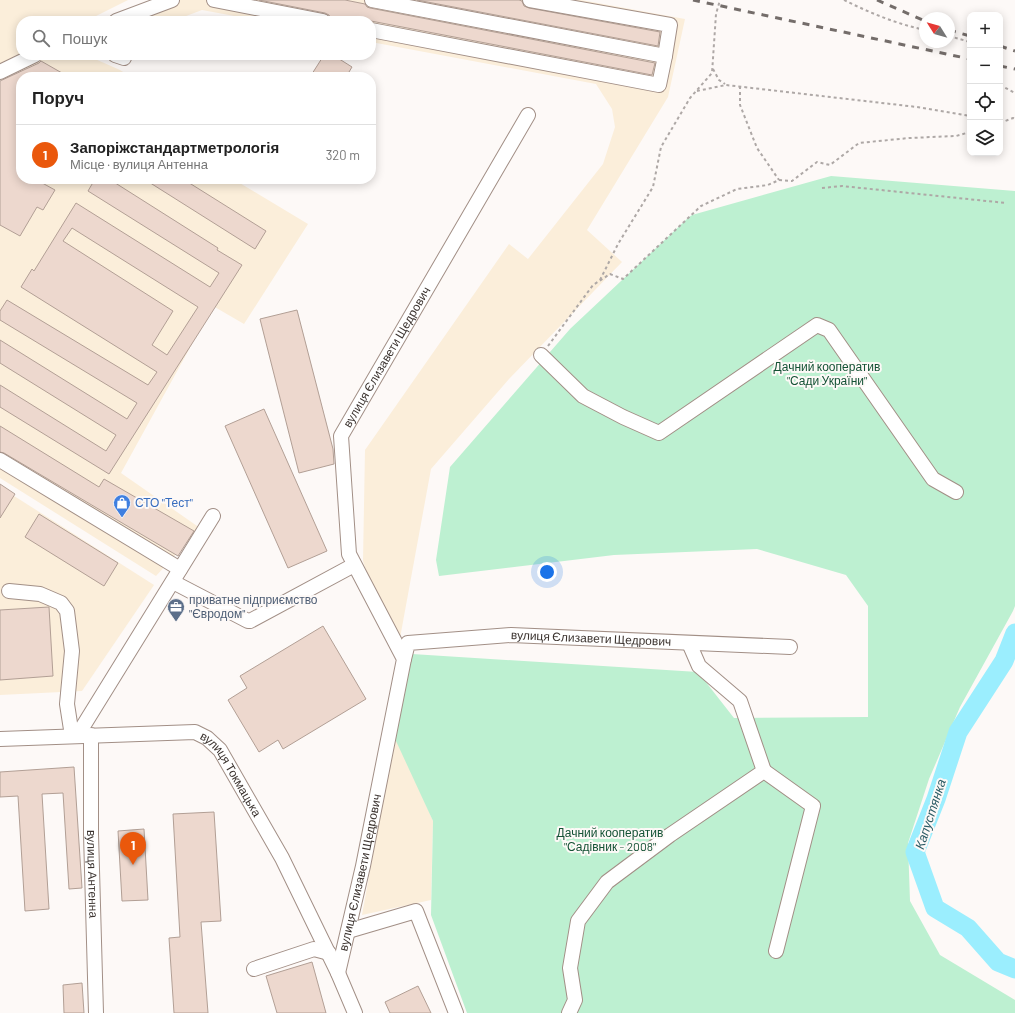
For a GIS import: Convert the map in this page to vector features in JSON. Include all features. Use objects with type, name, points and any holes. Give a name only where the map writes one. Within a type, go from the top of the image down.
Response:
[{"type":"street","points":[[129,16],[172,0]]},
{"type":"street","points":[[214,0],[297,16]]},
{"type":"street","points":[[372,0],[390,2],[665,56]]},
{"type":"street","points":[[376,31],[659,85],[670,25],[530,0]]},
{"type":"street","points":[[0,72],[25,60]]},
{"type":"street","name":"вулиця Єлизавети Щедрович","points":[[404,659],[349,554],[341,436],[528,114]]},
{"type":"street","points":[[542,355],[583,396],[623,417],[659,433],[817,325],[829,330],[933,479],[956,492]]},
{"type":"street","points":[[0,460],[180,570]]},
{"type":"street","points":[[80,736],[213,516]]},
{"type":"street","points":[[173,582],[250,621],[354,564]]},
{"type":"street","name":"вулиця Антенна","points":[[9,591],[40,594],[61,603],[67,611],[72,652],[67,704],[80,736],[91,834],[96,1013]]},
{"type":"street","name":"вулиця Єлизавети Щедрович","points":[[338,973],[363,866],[408,644],[511,635],[790,647]]},
{"type":"street","points":[[689,643],[699,666],[740,701],[764,771],[813,806],[776,951]]},
{"type":"street","name":"вулиця Токмацька","points":[[0,739],[195,732],[207,738],[220,750],[282,858],[338,973]]},
{"type":"street","points":[[569,1013],[575,1000],[570,968],[578,920],[607,882],[670,835],[764,771]]},
{"type":"street","points":[[348,931],[416,911],[456,1013]]},
{"type":"street","points":[[254,969],[314,950],[329,953]]},
{"type":"street","points":[[338,973],[355,1013]]},
{"type":"path","points":[[599,281],[618,244],[653,187],[661,147],[690,98],[712,73],[716,14],[720,0]]},
{"type":"path","points":[[844,0],[859,8],[905,25],[919,28]]},
{"type":"path","points":[[955,38],[967,41]]},
{"type":"path","points":[[712,68],[719,80],[726,85]]},
{"type":"path","points":[[696,92],[726,85],[740,86],[917,107],[967,115]]},
{"type":"path","points":[[740,86],[740,105],[757,148],[779,180]]},
{"type":"path","points":[[1003,87],[1015,93]]},
{"type":"path","points":[[1003,121],[1015,119]]},
{"type":"path","points":[[542,355],[593,285],[610,274],[623,279],[701,206],[737,190],[768,185],[779,180],[792,181],[817,162],[830,165],[859,143],[909,138],[956,136],[967,133]]},
{"type":"path","points":[[822,188],[842,186],[1006,203]]},
{"type":"shaded area","points":[[0,0],[128,0],[96,16],[16,16],[16,56],[0,64]]},
{"type":"shaded area","points":[[152,0],[581,0],[685,19],[668,97],[587,230],[622,262],[509,379],[431,469],[400,638],[387,635],[363,561],[365,450],[509,244],[528,259],[603,164],[615,127],[612,109],[596,84],[376,43],[376,16],[234,16],[202,10],[186,16],[133,16]]},
{"type":"shaded area","points":[[39,60],[97,60],[123,72],[19,72]]},
{"type":"shaded area","points":[[16,74],[16,184],[241,184],[308,224],[244,324],[213,306],[121,473],[200,528],[156,576],[0,478],[0,83]]},
{"type":"shaded area","points":[[0,487],[154,585],[82,691],[0,695]]},
{"type":"shaded area","points":[[395,733],[433,821],[431,900],[362,915]]},
{"type":"green space","points":[[831,176],[1015,191],[1015,606],[960,707],[929,779],[908,843],[910,901],[940,955],[1015,1000],[1015,1013],[467,1013],[431,915],[433,821],[390,728],[412,654],[698,672],[734,718],[868,717],[868,606],[846,575],[757,549],[614,555],[439,576],[436,560],[450,467],[570,329],[692,215]]},
{"type":"building","points":[[259,0],[345,0],[365,4],[370,8],[655,63],[652,75],[376,22],[376,16],[330,16],[325,13]]},
{"type":"building","points":[[417,0],[519,0],[522,1],[524,6],[529,8],[660,32],[658,46]]},
{"type":"building","points":[[321,60],[341,60],[352,67],[349,72],[313,72]]},
{"type":"building","points":[[41,61],[60,72],[20,72]]},
{"type":"building","points":[[16,74],[16,184],[44,184],[55,190],[43,210],[37,207],[20,236],[0,225],[0,81]]},
{"type":"building","points":[[92,184],[117,184],[218,248],[217,250],[242,265],[109,474],[0,407],[0,385],[106,451],[116,435],[0,363],[0,340],[127,419],[137,403],[0,320],[0,311],[7,300],[148,385],[157,372],[21,287],[32,269],[34,271],[76,203],[210,287],[219,273],[88,191]],"holes":[[[72,228],[198,307],[167,355],[152,345],[173,311],[63,241]]]},
{"type":"building","points":[[152,184],[191,184],[266,231],[255,249]]},
{"type":"building","points":[[297,310],[333,449],[334,464],[299,473],[260,319]]},
{"type":"building","points":[[264,409],[327,551],[288,568],[225,426]]},
{"type":"building","points":[[0,426],[99,487],[104,479],[194,531],[178,556],[0,452]]},
{"type":"building","points":[[0,484],[15,494],[0,518]]},
{"type":"building","points":[[39,514],[118,563],[104,586],[25,537]]},
{"type":"building","points":[[49,607],[53,676],[0,680],[0,610]]},
{"type":"building","points":[[323,626],[366,699],[283,749],[278,740],[259,752],[228,700],[247,688],[240,676]]},
{"type":"building","points":[[74,767],[82,888],[69,889],[63,793],[42,794],[49,909],[25,911],[18,796],[0,797],[0,772]]},
{"type":"building","points":[[214,812],[221,921],[201,922],[208,1013],[174,1013],[169,938],[180,937],[173,814]]},
{"type":"building","points":[[144,829],[148,900],[122,901],[118,831]]},
{"type":"building","points":[[312,962],[326,1013],[277,1013],[266,976]]},
{"type":"building","points":[[82,983],[84,1013],[64,1013],[63,985]]},
{"type":"building","points":[[418,986],[431,1013],[390,1013],[385,1002]]},
{"type":"waterway","name":"Капустянка","points":[[1015,633],[1004,661],[958,732],[936,799],[915,852],[935,908],[968,928],[998,962],[1015,969]]},
{"type":"railway","points":[[693,0],[967,58]]},
{"type":"railway","points":[[877,0],[919,18]]},
{"type":"railway","points":[[955,32],[967,35]]},
{"type":"railway","points":[[1003,47],[1015,51]]},
{"type":"railway","points":[[1003,67],[1015,69]]},
{"type":"place","name":"СТО \"Тест\"","points":[[122,518]]},
{"type":"place","name":"приватне підприємство \"Євродом\"","points":[[176,622]]},
{"type":"place","name":"Запоріжстандартметрологія","points":[[133,865]]},
{"type":"park label","name":"Дачний кооператив \"Сади України\"","points":[[827,374]]},
{"type":"park label","name":"Дачний кооператив \"Садівник - 2008\"","points":[[610,840]]}]
